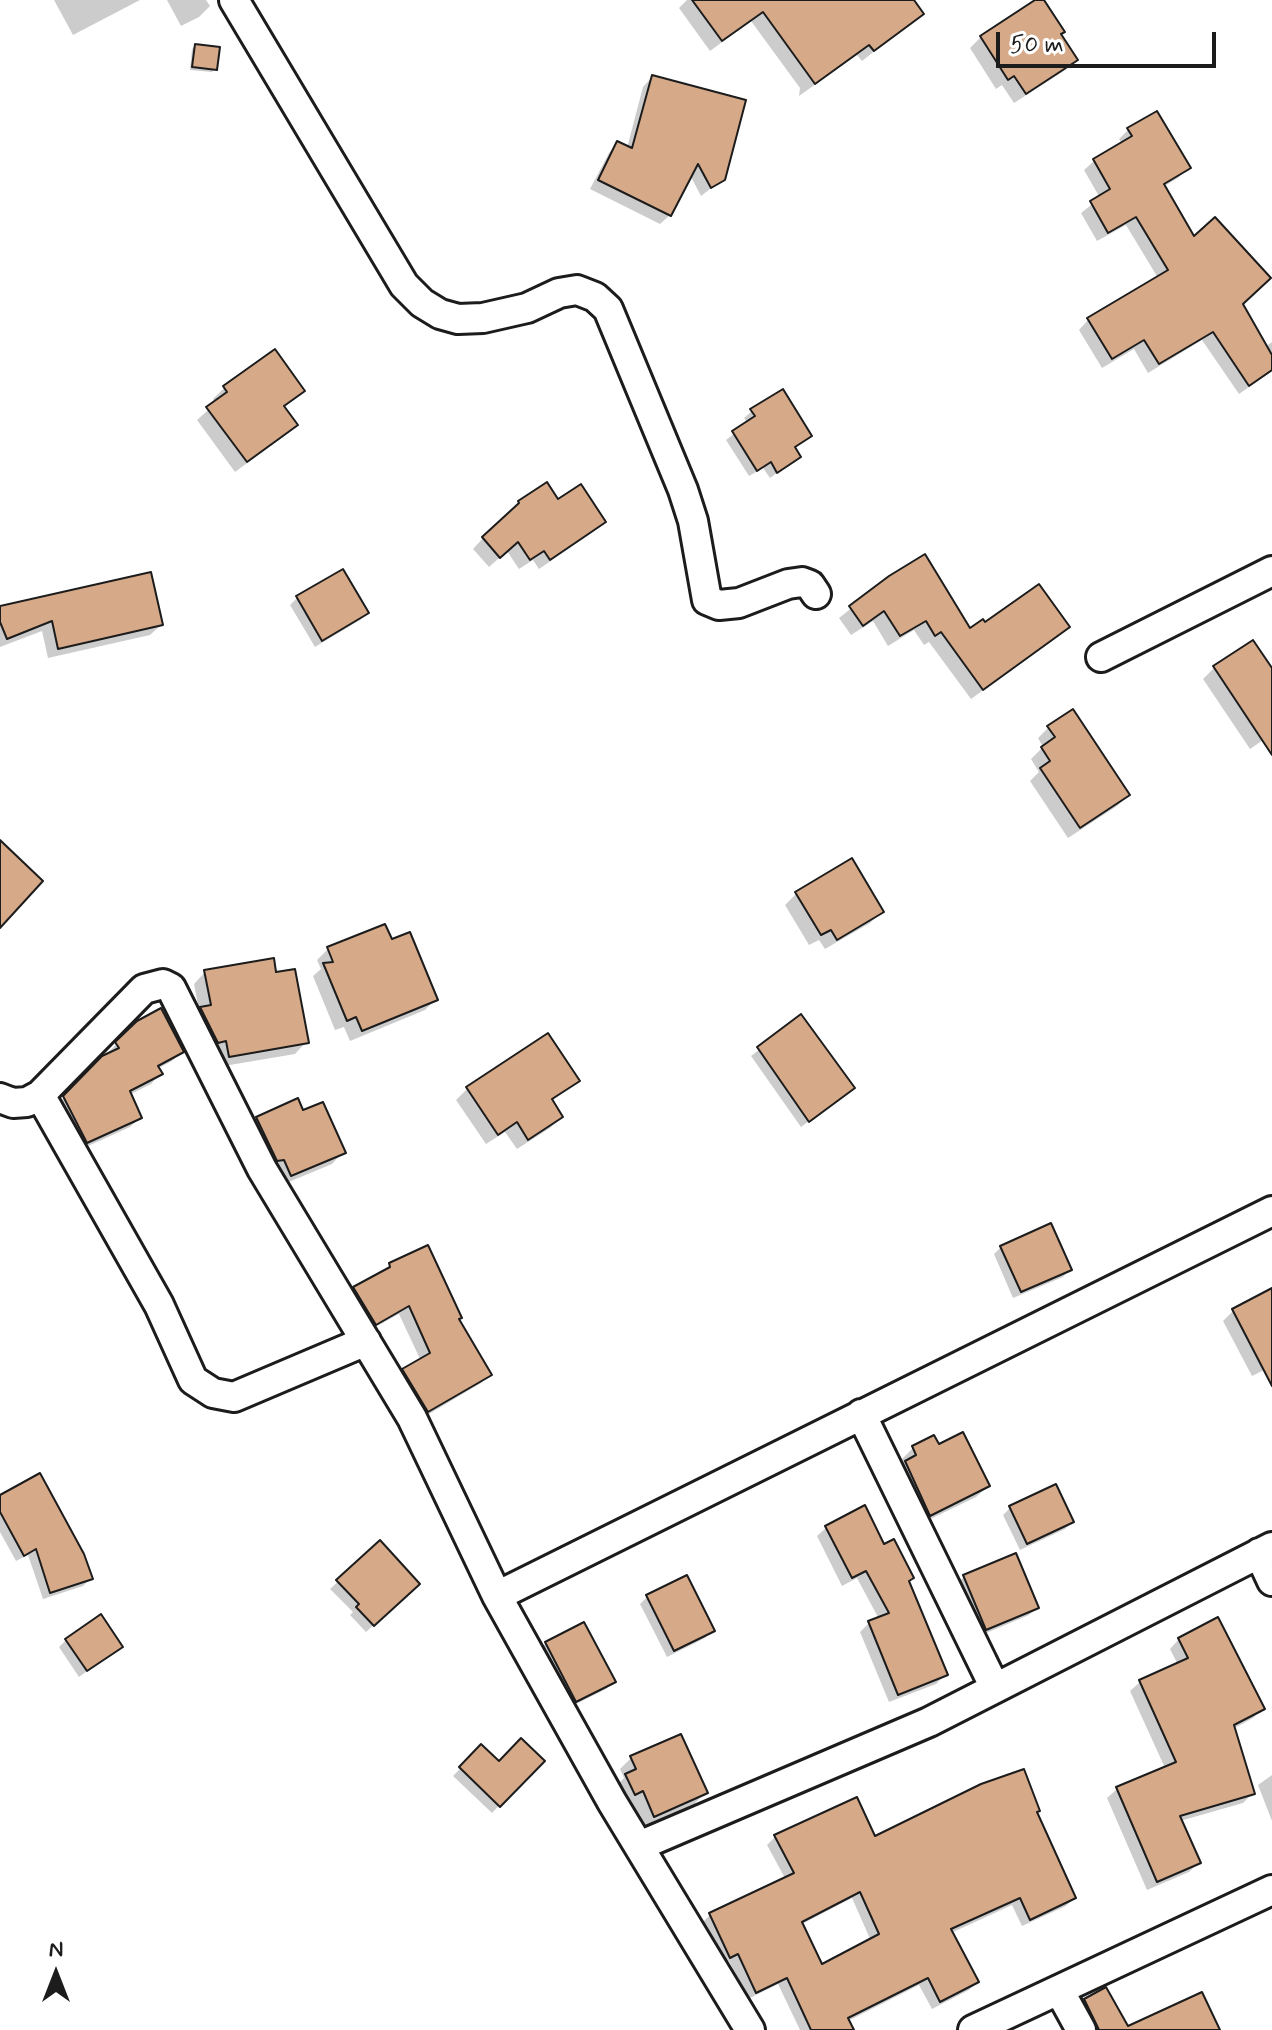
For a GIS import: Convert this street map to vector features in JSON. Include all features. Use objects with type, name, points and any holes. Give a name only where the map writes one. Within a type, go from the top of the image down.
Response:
[{"type":"street","points":[[234,0],[404,285],[422,303],[440,314],[458,319],[483,318],[527,308],[559,293],[577,290],[595,297],[608,309],[683,490],[693,521],[707,600],[719,605],[739,603],[788,584],[802,582],[810,585],[816,594]]},
{"type":"street","points":[[1101,657],[1272,571]]},
{"type":"street","points":[[366,1341],[234,1397],[213,1393],[193,1380],[159,1305],[13,1103],[144,989],[163,984],[171,988],[262,1169],[366,1341],[412,1418],[497,1596],[604,1789],[750,2030]]},
{"type":"street","points":[[497,1596],[1272,1211]]},
{"type":"street","points":[[861,1414],[995,1688]]},
{"type":"street","points":[[639,1846],[929,1722],[1265,1550],[1272,1581]]},
{"type":"street","points":[[973,2030],[1272,1890]]},
{"type":"street","points":[[1059,1990],[1081,2030]]},
{"type":"building","points":[[692,0],[914,0],[924,14],[874,51],[869,45],[815,84],[763,12],[722,41]]},
{"type":"building","points":[[1035,0],[1044,0],[1065,32],[1061,34],[1078,60],[1026,94],[1014,76],[1008,80],[980,36]]},
{"type":"building","points":[[195,44],[220,47],[217,70],[192,67]]},
{"type":"building","points":[[652,75],[746,100],[725,180],[711,188],[698,164],[671,216],[598,180],[617,141],[632,148]]},
{"type":"building","points":[[1157,111],[1191,168],[1164,184],[1194,236],[1215,217],[1271,278],[1243,304],[1272,355],[1272,370],[1249,386],[1213,332],[1159,364],[1144,340],[1112,359],[1087,318],[1168,270],[1136,217],[1108,233],[1090,201],[1110,189],[1093,159],[1132,136],[1127,128]]},
{"type":"building","points":[[275,349],[305,391],[284,406],[298,425],[247,462],[206,407],[227,392],[223,386]]},
{"type":"building","points":[[783,389],[812,436],[795,447],[801,457],[777,473],[771,462],[757,471],[732,431],[755,416],[750,409]]},
{"type":"building","points":[[547,482],[558,499],[581,484],[606,522],[550,560],[544,551],[530,560],[518,542],[500,558],[482,537],[518,501]]},
{"type":"building","points":[[925,554],[970,628],[983,619],[985,622],[1039,584],[1070,627],[983,690],[941,632],[935,636],[926,621],[900,636],[884,611],[863,626],[849,606]]},
{"type":"building","points":[[343,569],[369,613],[322,641],[296,596]]},
{"type":"building","points":[[151,572],[163,625],[58,649],[52,621],[7,639],[0,622],[0,606]]},
{"type":"building","points":[[1253,640],[1272,668],[1272,755],[1213,666]]},
{"type":"building","points":[[1073,709],[1130,795],[1080,828],[1040,768],[1050,761],[1041,747],[1055,737],[1047,726]]},
{"type":"building","points":[[0,840],[43,881],[0,928]]},
{"type":"building","points":[[852,858],[884,912],[837,940],[831,930],[821,935],[795,892]]},
{"type":"building","points":[[385,924],[392,939],[410,932],[438,1000],[362,1031],[356,1017],[347,1021],[323,963],[333,962],[327,947]]},
{"type":"building","points":[[274,958],[276,972],[295,969],[309,1043],[229,1057],[226,1041],[218,1043],[200,1007],[211,1005],[204,970]]},
{"type":"building","points":[[161,1008],[184,1052],[158,1066],[163,1074],[130,1091],[142,1118],[87,1143],[63,1096],[102,1056],[119,1048],[115,1042],[137,1021]]},
{"type":"building","points":[[801,1014],[855,1088],[809,1122],[757,1047]]},
{"type":"building","points":[[548,1033],[580,1081],[552,1099],[563,1117],[528,1140],[517,1122],[498,1135],[466,1087]]},
{"type":"building","points":[[298,1098],[303,1110],[323,1102],[346,1153],[291,1176],[284,1160],[277,1161],[256,1117]]},
{"type":"building","points":[[1051,1223],[1072,1270],[1021,1292],[1000,1246]]},
{"type":"building","points":[[428,1245],[462,1318],[459,1319],[492,1375],[428,1412],[402,1369],[430,1353],[409,1306],[376,1325],[353,1287],[390,1267],[389,1263]]},
{"type":"building","points":[[1272,1288],[1272,1386],[1232,1309]]},
{"type":"building","points":[[963,1432],[990,1486],[930,1516],[905,1461],[916,1455],[912,1446],[934,1435],[939,1444]]},
{"type":"building","points":[[40,1473],[84,1554],[93,1579],[50,1593],[36,1549],[24,1556],[0,1512],[0,1495]]},
{"type":"building","points":[[1056,1484],[1074,1522],[1027,1544],[1009,1506]]},
{"type":"building","points":[[865,1505],[884,1544],[894,1539],[914,1578],[909,1581],[948,1675],[898,1695],[868,1621],[889,1613],[866,1571],[852,1578],[825,1526]]},
{"type":"building","points":[[380,1540],[420,1584],[374,1626],[356,1607],[359,1604],[336,1580]]},
{"type":"building","points":[[1016,1553],[1039,1608],[986,1630],[963,1575]]},
{"type":"building","points":[[687,1575],[715,1631],[674,1651],[646,1595]]},
{"type":"building","points":[[101,1614],[123,1647],[87,1671],[65,1639]]},
{"type":"building","points":[[1218,1617],[1265,1709],[1234,1725],[1255,1794],[1180,1816],[1201,1863],[1157,1882],[1116,1787],[1176,1762],[1139,1680],[1188,1658],[1178,1638]]},
{"type":"building","points":[[584,1622],[616,1682],[576,1702],[545,1642]]},
{"type":"building","points":[[681,1734],[708,1793],[654,1817],[643,1791],[635,1795],[625,1774],[636,1769],[630,1756]]},
{"type":"building","points":[[521,1738],[545,1761],[500,1807],[459,1767],[481,1744],[499,1761]]},
{"type":"building","points":[[1024,1769],[1040,1811],[1037,1812],[1076,1898],[1030,1920],[1020,1898],[951,1929],[979,1982],[940,2002],[928,1978],[848,2018],[854,2030],[811,2030],[787,1978],[756,1993],[738,1954],[730,1958],[709,1913],[794,1873],[774,1835],[857,1797],[875,1836],[981,1784]],"holes":[[[860,1892],[879,1934],[822,1964],[802,1922]]]},
{"type":"building","points":[[1106,1987],[1128,2026],[1202,1992],[1220,2030],[1099,2030],[1084,1999]]}]
